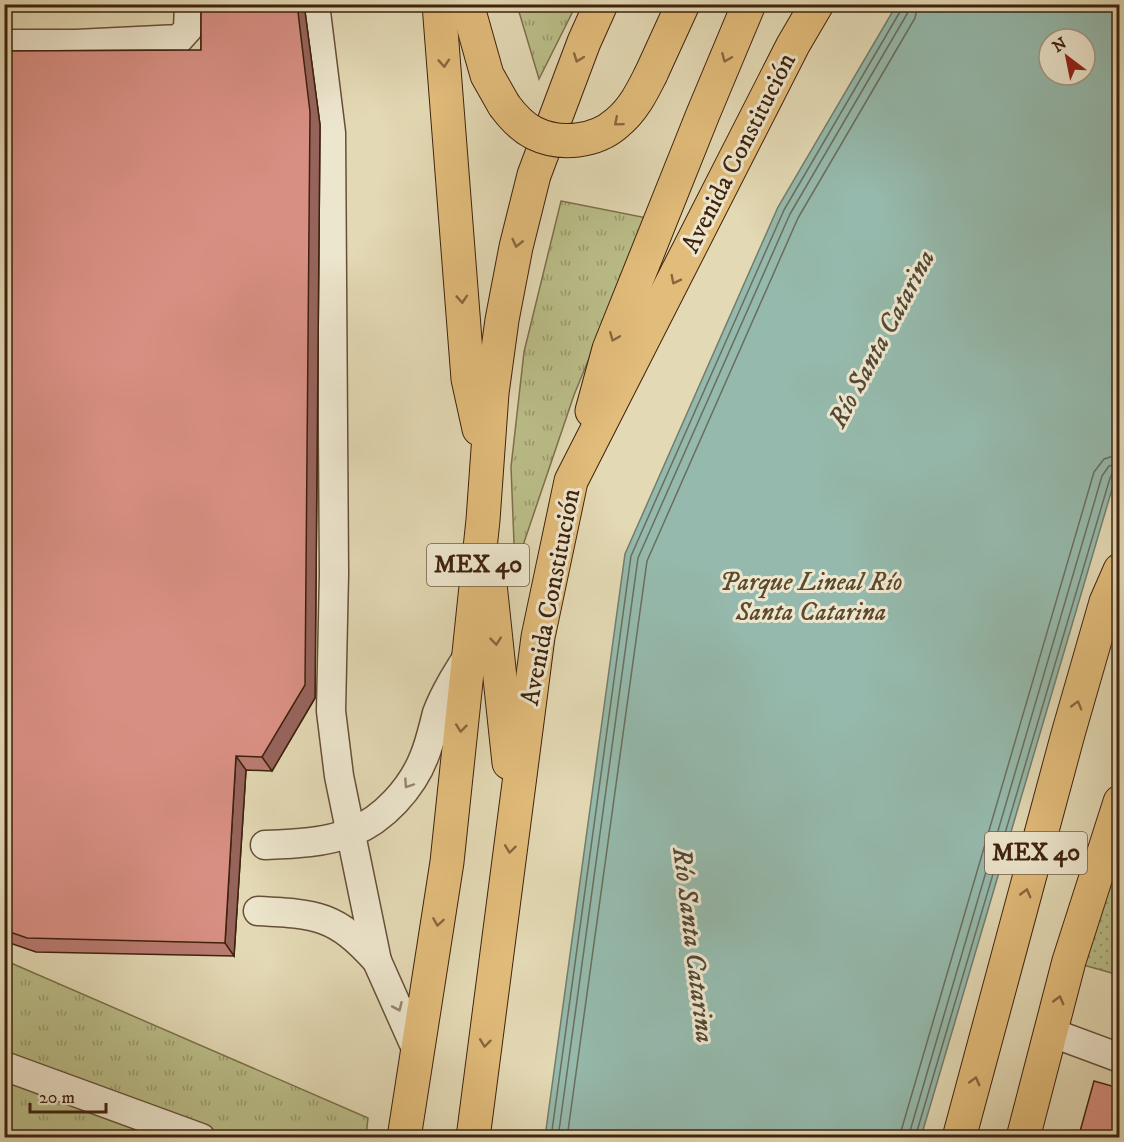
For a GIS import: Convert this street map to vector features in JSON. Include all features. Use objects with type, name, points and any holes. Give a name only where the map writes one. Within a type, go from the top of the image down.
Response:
[{"type":"highway","points":[[439,4],[468,379],[487,467]]},
{"type":"highway","points":[[467,4],[487,75],[512,116],[534,133],[569,140],[586,140],[616,125],[640,97],[683,4]]},
{"type":"highway","name":"MEX 40","points":[[404,1137],[447,862],[483,520],[492,393],[502,320],[516,248],[534,175],[584,42],[601,4]]},
{"type":"highway","points":[[572,481],[609,349],[749,4]]},
{"type":"highway","name":"Avenida Constitución","points":[[473,1137],[538,637],[572,481],[793,45],[817,4]]},
{"type":"highway","points":[[483,520],[515,815]]},
{"type":"highway","name":"MEX 40","points":[[959,1137],[1068,734],[1106,602],[1119,570]]},
{"type":"highway","name":"MEX 40","points":[[1024,1137],[1070,961],[1119,802]]},
{"type":"lane","points":[[4,44],[179,39],[189,28],[189,4]]},
{"type":"lane","points":[[315,4],[331,133],[334,563],[331,711],[339,776],[377,961],[418,1053]]},
{"type":"lane","points":[[265,845],[306,843],[352,832],[382,814],[406,789],[424,758],[448,687],[468,656]]},
{"type":"lane","points":[[258,911],[304,913],[336,924],[360,942],[377,961]]},
{"type":"lane","points":[[1050,1032],[1119,1058]]},
{"type":"lane","points":[[4,1066],[201,1137]]},
{"type":"green space","points":[[517,5],[576,5],[539,79]]},
{"type":"green space","points":[[561,201],[647,218],[574,395],[515,569],[511,467],[524,352]]},
{"type":"green space","points":[[1119,802],[1119,975],[1069,961]]},
{"type":"green space","points":[[4,960],[368,1118],[366,1137],[5,1137]]},
{"type":"water","name":"Río Santa Catarina","points":[[897,4],[1120,5],[1119,473],[1115,479],[921,1137],[545,1137],[625,554],[778,207]]},
{"type":"building","points":[[201,4],[297,4],[310,112],[305,685],[262,757],[236,756],[225,943],[27,938],[4,930],[4,51],[201,50]]},
{"type":"building","points":[[1094,1081],[1119,1088],[1119,1137],[1079,1135]]},
{"type":"park label","name":"Parque Lineal Río Santa Catarina","points":[[811,597]]}]
